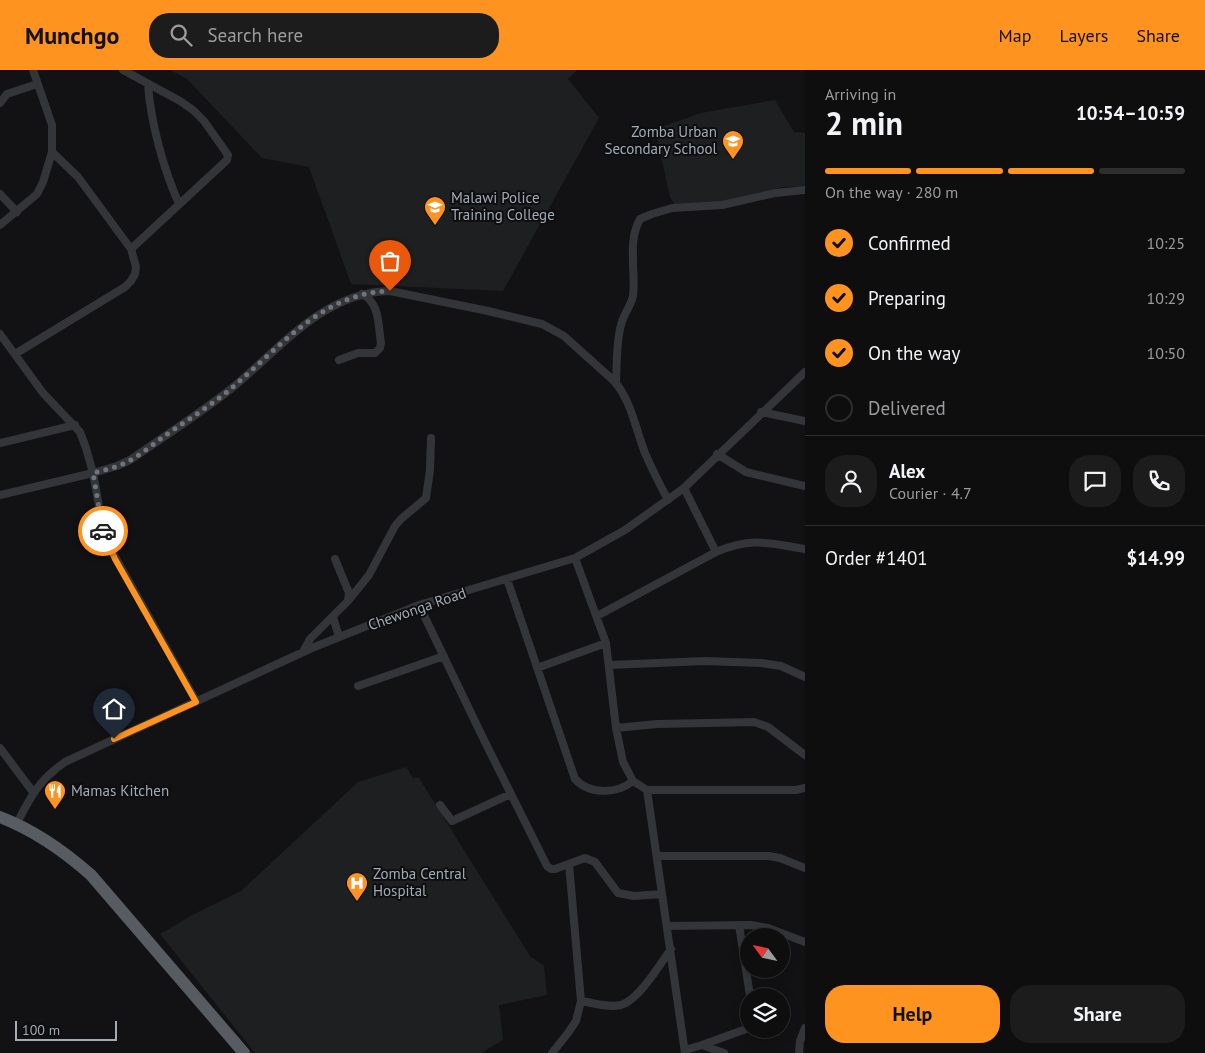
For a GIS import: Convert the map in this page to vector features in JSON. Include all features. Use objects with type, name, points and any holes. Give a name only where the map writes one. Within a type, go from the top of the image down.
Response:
[{"type":"highway","points":[[0,817],[17,823],[53,844],[91,875],[244,1053]]},
{"type":"street","points":[[0,225],[37,194],[43,182],[52,152],[52,124],[33,70]]},
{"type":"street","points":[[123,70],[193,110],[204,121],[228,155],[226,160],[131,249]]},
{"type":"street","points":[[0,103],[7,94],[37,84]]},
{"type":"street","points":[[148,85],[150,105],[157,135],[169,179],[179,204]]},
{"type":"street","points":[[15,354],[125,287],[135,274],[136,267],[131,249],[78,177],[52,152]]},
{"type":"street","points":[[616,384],[619,332],[633,295],[632,256],[640,219],[672,208],[722,205],[775,193],[805,190]]},
{"type":"street","points":[[0,194],[17,212]]},
{"type":"street","points":[[0,495],[93,473],[130,460],[229,391],[303,325],[325,310],[373,291],[400,292],[488,311],[542,324],[564,336],[616,384],[629,409],[646,455],[668,500]]},
{"type":"street","points":[[339,360],[358,353],[375,353],[380,348],[381,343],[374,304],[368,297],[362,294]]},
{"type":"street","points":[[0,334],[43,393],[75,425],[83,438],[93,473],[103,531],[110,548],[196,702]]},
{"type":"street","name":"Chewonga Road","points":[[17,823],[33,792],[45,778],[65,762],[339,637],[419,605],[575,558],[625,530],[684,488],[761,412],[805,372]]},
{"type":"street","points":[[761,412],[805,421]]},
{"type":"street","points":[[0,444],[75,425]]},
{"type":"street","points":[[303,652],[310,639],[348,601],[369,575],[395,526],[426,498],[430,470],[431,438]]},
{"type":"street","points":[[718,454],[746,472],[805,486]]},
{"type":"street","points":[[684,488],[716,552]]},
{"type":"street","points":[[597,616],[716,552],[734,545],[750,542],[767,542],[805,549]]},
{"type":"street","points":[[575,558],[606,643],[616,728],[623,762],[633,781],[647,790],[796,790],[805,788]]},
{"type":"street","points":[[335,559],[349,593],[348,601]]},
{"type":"street","points":[[507,579],[575,779],[586,788],[608,791],[627,786],[633,781]]},
{"type":"street","points":[[419,605],[510,794],[547,866],[553,869],[585,858],[595,862],[618,893],[624,896],[662,894]]},
{"type":"street","points":[[333,617],[339,637]]},
{"type":"street","points":[[537,668],[606,643]]},
{"type":"street","points":[[358,686],[444,656]]},
{"type":"street","points":[[610,665],[706,661],[761,663],[781,666],[805,677]]},
{"type":"street","points":[[616,728],[657,724],[754,722],[768,727],[805,755]]},
{"type":"street","points":[[0,748],[33,792]]},
{"type":"street","points":[[647,790],[685,1052],[740,1031]]},
{"type":"street","points":[[440,804],[452,822],[510,794]]},
{"type":"street","points":[[657,856],[769,856],[780,858],[805,868]]},
{"type":"street","points":[[552,1053],[576,1021],[581,1001],[569,864]]},
{"type":"street","points":[[667,926],[740,925],[768,928],[805,942]]},
{"type":"street","points":[[740,925],[749,988]]},
{"type":"street","points":[[581,1001],[608,1006],[622,1005],[636,995],[644,986],[671,949]]},
{"type":"street","points":[[799,1053],[800,1041],[805,1028]]},
{"type":"street","points":[[702,1046],[724,1053]]},
{"type":"shaded area","name":"Malawi Police Training College","points":[[170,70],[577,70],[568,79],[599,118],[503,291],[351,284],[309,167],[262,158],[187,79]]},
{"type":"shaded area","name":"Zomba Urban Secondary School","points":[[775,100],[794,132],[805,133],[805,186],[783,187],[718,202],[674,204],[670,197],[655,129],[701,113]]},
{"type":"shaded area","name":"Zomba Central Hospital","points":[[406,767],[413,778],[419,778],[530,956],[544,966],[547,995],[499,1005],[503,1040],[481,1053],[255,1053],[160,934],[194,914],[241,891],[358,782]]},
{"type":"way so far","points":[[103,531],[93,473],[124,464],[146,450],[229,391],[303,325],[319,314],[362,294],[373,291],[390,291]]},
{"type":"place","name":"Zomba Urban Secondary School","points":[[733,160]]},
{"type":"place","name":"Malawi Police Training College","points":[[435,226]]},
{"type":"place","name":"Mamas Kitchen","points":[[55,810]]},
{"type":"place","name":"Zomba Central Hospital","points":[[357,902]]},
{"type":"route","points":[[103,531],[115,559],[196,702],[114,739]]}]
